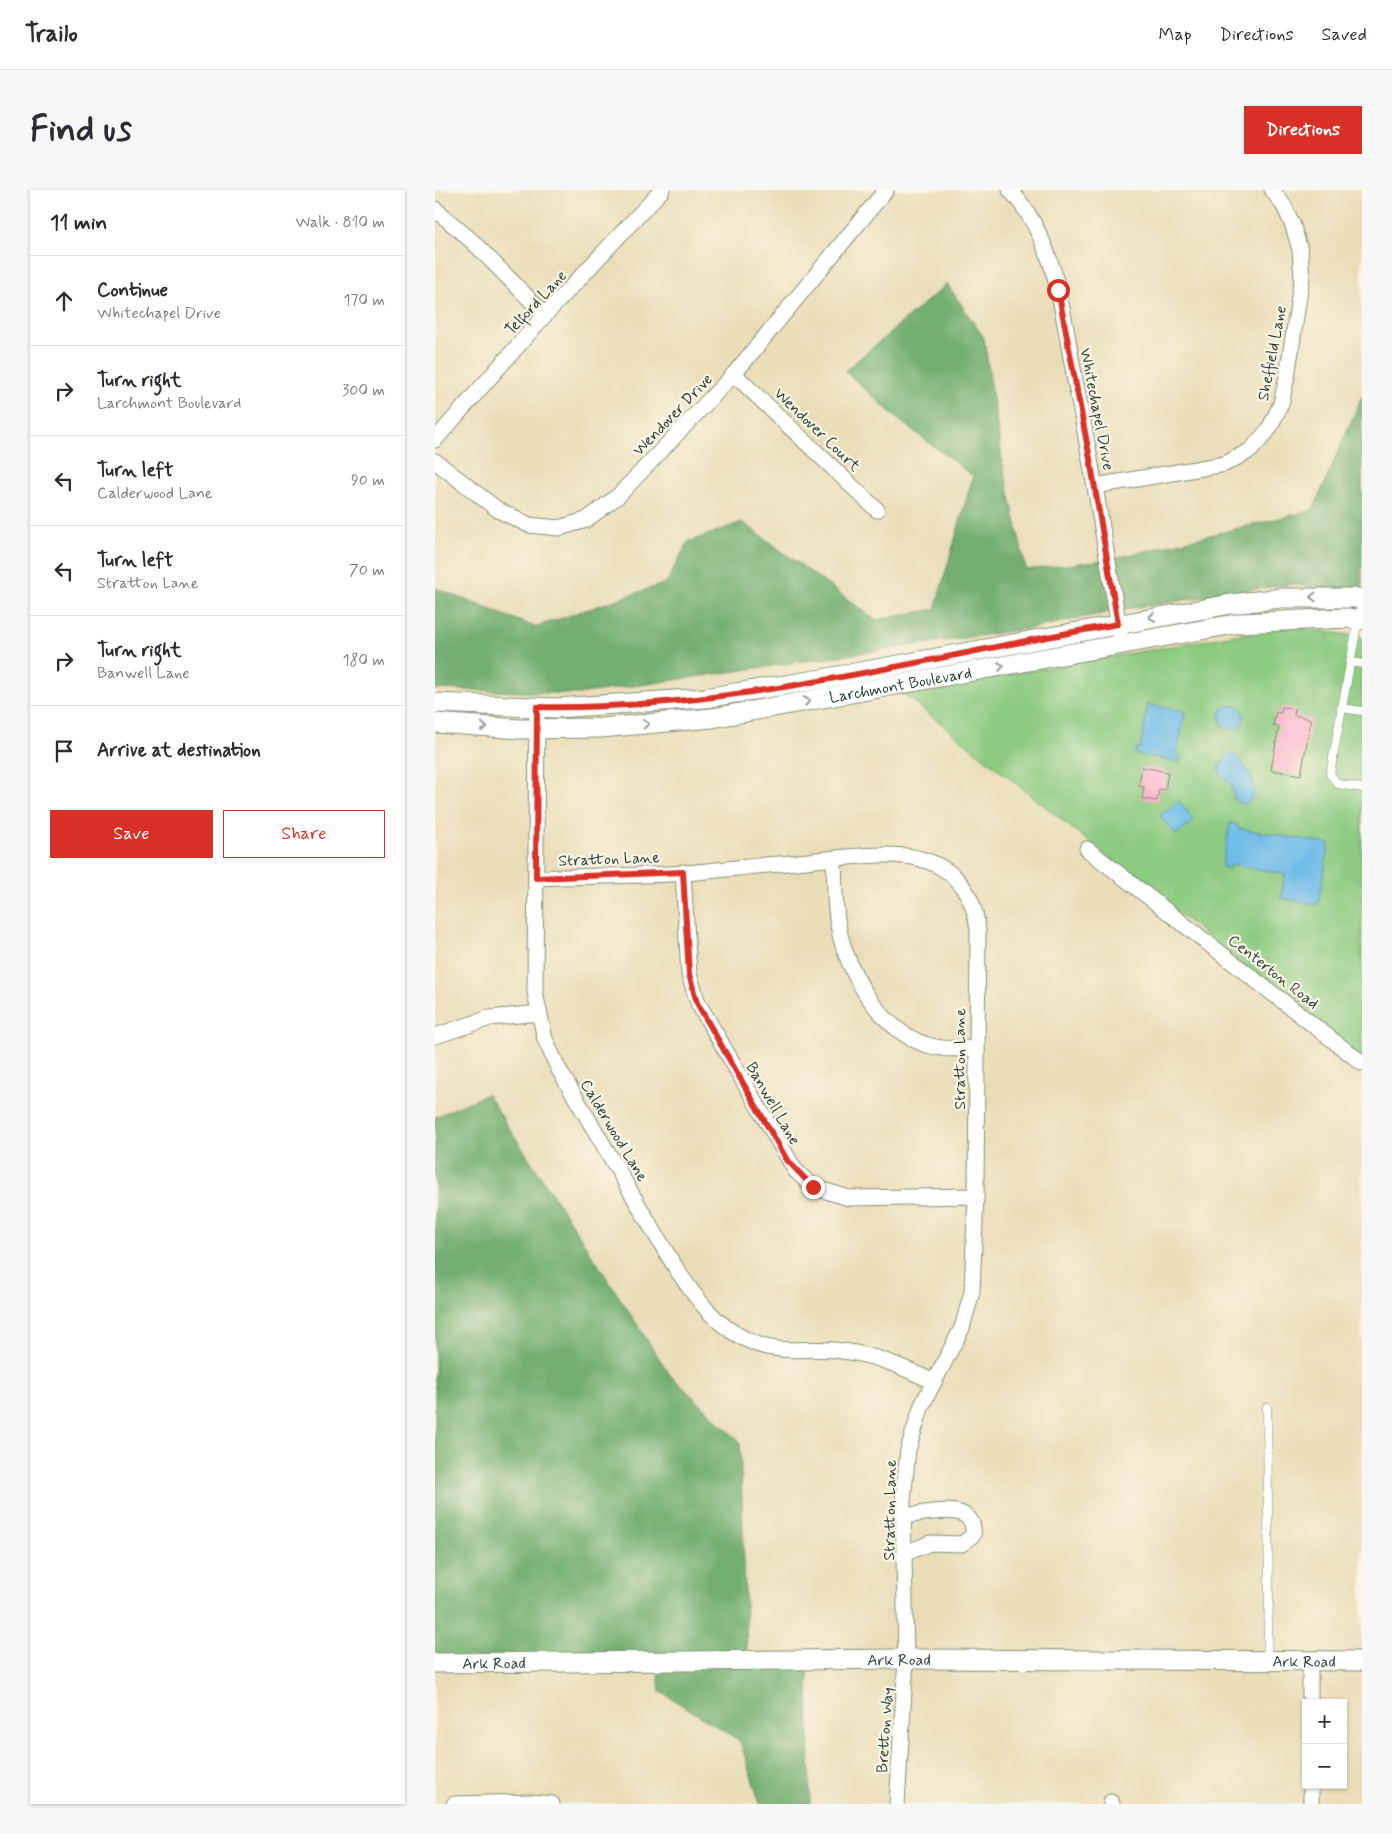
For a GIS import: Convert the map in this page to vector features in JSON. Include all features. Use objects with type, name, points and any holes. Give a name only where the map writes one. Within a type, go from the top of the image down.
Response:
[{"type":"street","name":"Telford Lane","points":[[435,440],[545,315],[662,190]]},
{"type":"street","name":"Wendover Drive","points":[[435,460],[498,510],[529,525],[559,528],[586,520],[618,496],[735,374],[886,190]]},
{"type":"street","name":"Whitechapel Drive","points":[[1010,190],[1039,230],[1053,273],[1095,486],[1122,645]]},
{"type":"street","name":"Sheffield Lane","points":[[1095,486],[1225,464],[1251,450],[1269,429],[1281,404],[1287,377],[1302,277],[1297,238],[1278,192]]},
{"type":"street","points":[[435,209],[473,242],[545,315]]},
{"type":"street","name":"Wendover Court","points":[[735,374],[877,510]]},
{"type":"street","name":"Larchmont Boulevard","points":[[435,703],[537,707],[615,705],[705,698],[822,679],[1118,624],[1265,600],[1331,597],[1362,598]]},
{"type":"street","name":"Larchmont Boulevard","points":[[435,723],[537,729],[601,728],[712,718],[1240,624],[1347,618],[1360,620]]},
{"type":"street","name":"Calderwood Lane","points":[[537,707],[535,992],[545,1040],[558,1068],[668,1255],[698,1300],[720,1323],[733,1333],[761,1345],[776,1349],[835,1350],[864,1354],[891,1362],[934,1382]]},
{"type":"street","name":"Centerton Road","points":[[1087,849],[1362,1063]]},
{"type":"street","name":"Stratton Lane","points":[[536,878],[683,872],[906,856],[936,865],[951,873],[963,884],[971,898],[978,930],[976,1196],[972,1292],[969,1310],[955,1344],[922,1405],[911,1435],[904,1478],[906,1553],[905,1659]]},
{"type":"street","points":[[834,860],[837,924],[843,946],[868,997],[881,1015],[895,1029],[922,1043],[942,1048],[976,1048]]},
{"type":"street","name":"Banwell Lane","points":[[683,872],[686,946],[689,974],[695,996],[705,1019],[795,1170],[813,1187],[849,1198],[976,1196]]},
{"type":"street","points":[[435,1036],[490,1018],[539,1013]]},
{"type":"street","points":[[904,1516],[957,1511],[971,1520],[974,1527],[973,1535],[963,1544],[930,1543],[906,1553]]},
{"type":"street","name":"Ark Road","points":[[435,1663],[905,1659],[1362,1662]]},
{"type":"street","name":"Bretton Way","points":[[897,1804],[905,1659]]},
{"type":"street","points":[[1310,1662],[1310,1699]]},
{"type":"street","points":[[1311,1789],[1311,1804]]},
{"type":"street","points":[[454,1804],[530,1802],[552,1804]]},
{"type":"lane","points":[[1362,598],[1360,620],[1341,708],[1330,774],[1338,784],[1362,788]]},
{"type":"lane","points":[[1351,662],[1362,664]]},
{"type":"lane","points":[[1341,708],[1362,711]]},
{"type":"lane","points":[[1267,1407],[1269,1603],[1267,1662]]},
{"type":"green space","points":[[947,284],[984,338],[1002,460],[1026,570],[1112,559],[1313,510],[1362,396],[1362,593],[1290,584],[1125,609],[1033,628],[578,694],[435,689],[435,588],[535,627],[666,583],[688,542],[742,522],[876,620],[935,609],[973,476],[899,420],[845,371]]},
{"type":"green space","points":[[1287,626],[1362,637],[1362,1060],[903,693]]},
{"type":"green space","points":[[487,1094],[670,1375],[740,1442],[747,1654],[808,1656],[810,1804],[760,1804],[740,1741],[660,1691],[657,1661],[435,1656],[435,1117]]},
{"type":"water","points":[[1148,705],[1185,711],[1177,756],[1181,757],[1180,762],[1135,754],[1136,748],[1140,749]]},
{"type":"water","points":[[1227,705],[1237,705],[1244,712],[1244,722],[1237,729],[1227,729],[1220,722],[1220,712]]},
{"type":"water","points":[[1233,753],[1247,770],[1254,784],[1252,798],[1246,804],[1239,803],[1234,799],[1232,785],[1220,774],[1218,765],[1220,766],[1226,756]]},
{"type":"water","points":[[1179,801],[1194,820],[1176,835],[1160,816]]},
{"type":"water","points":[[1230,823],[1238,824],[1237,828],[1329,844],[1318,905],[1281,898],[1285,874],[1231,864],[1230,868],[1222,867]]},
{"type":"building","points":[[1282,707],[1295,709],[1294,715],[1311,719],[1301,775],[1271,770],[1279,726],[1273,725],[1276,712],[1281,713]]},
{"type":"building","points":[[1142,767],[1168,772],[1165,790],[1159,789],[1157,801],[1142,799],[1144,787],[1139,786]]},
{"type":"route","points":[[813,1187],[803,1179],[787,1160],[697,1003],[689,974],[686,946],[683,872],[671,874],[536,878],[537,707],[556,708],[646,704],[705,698],[822,679],[1118,624],[1111,574],[1058,290]]}]
